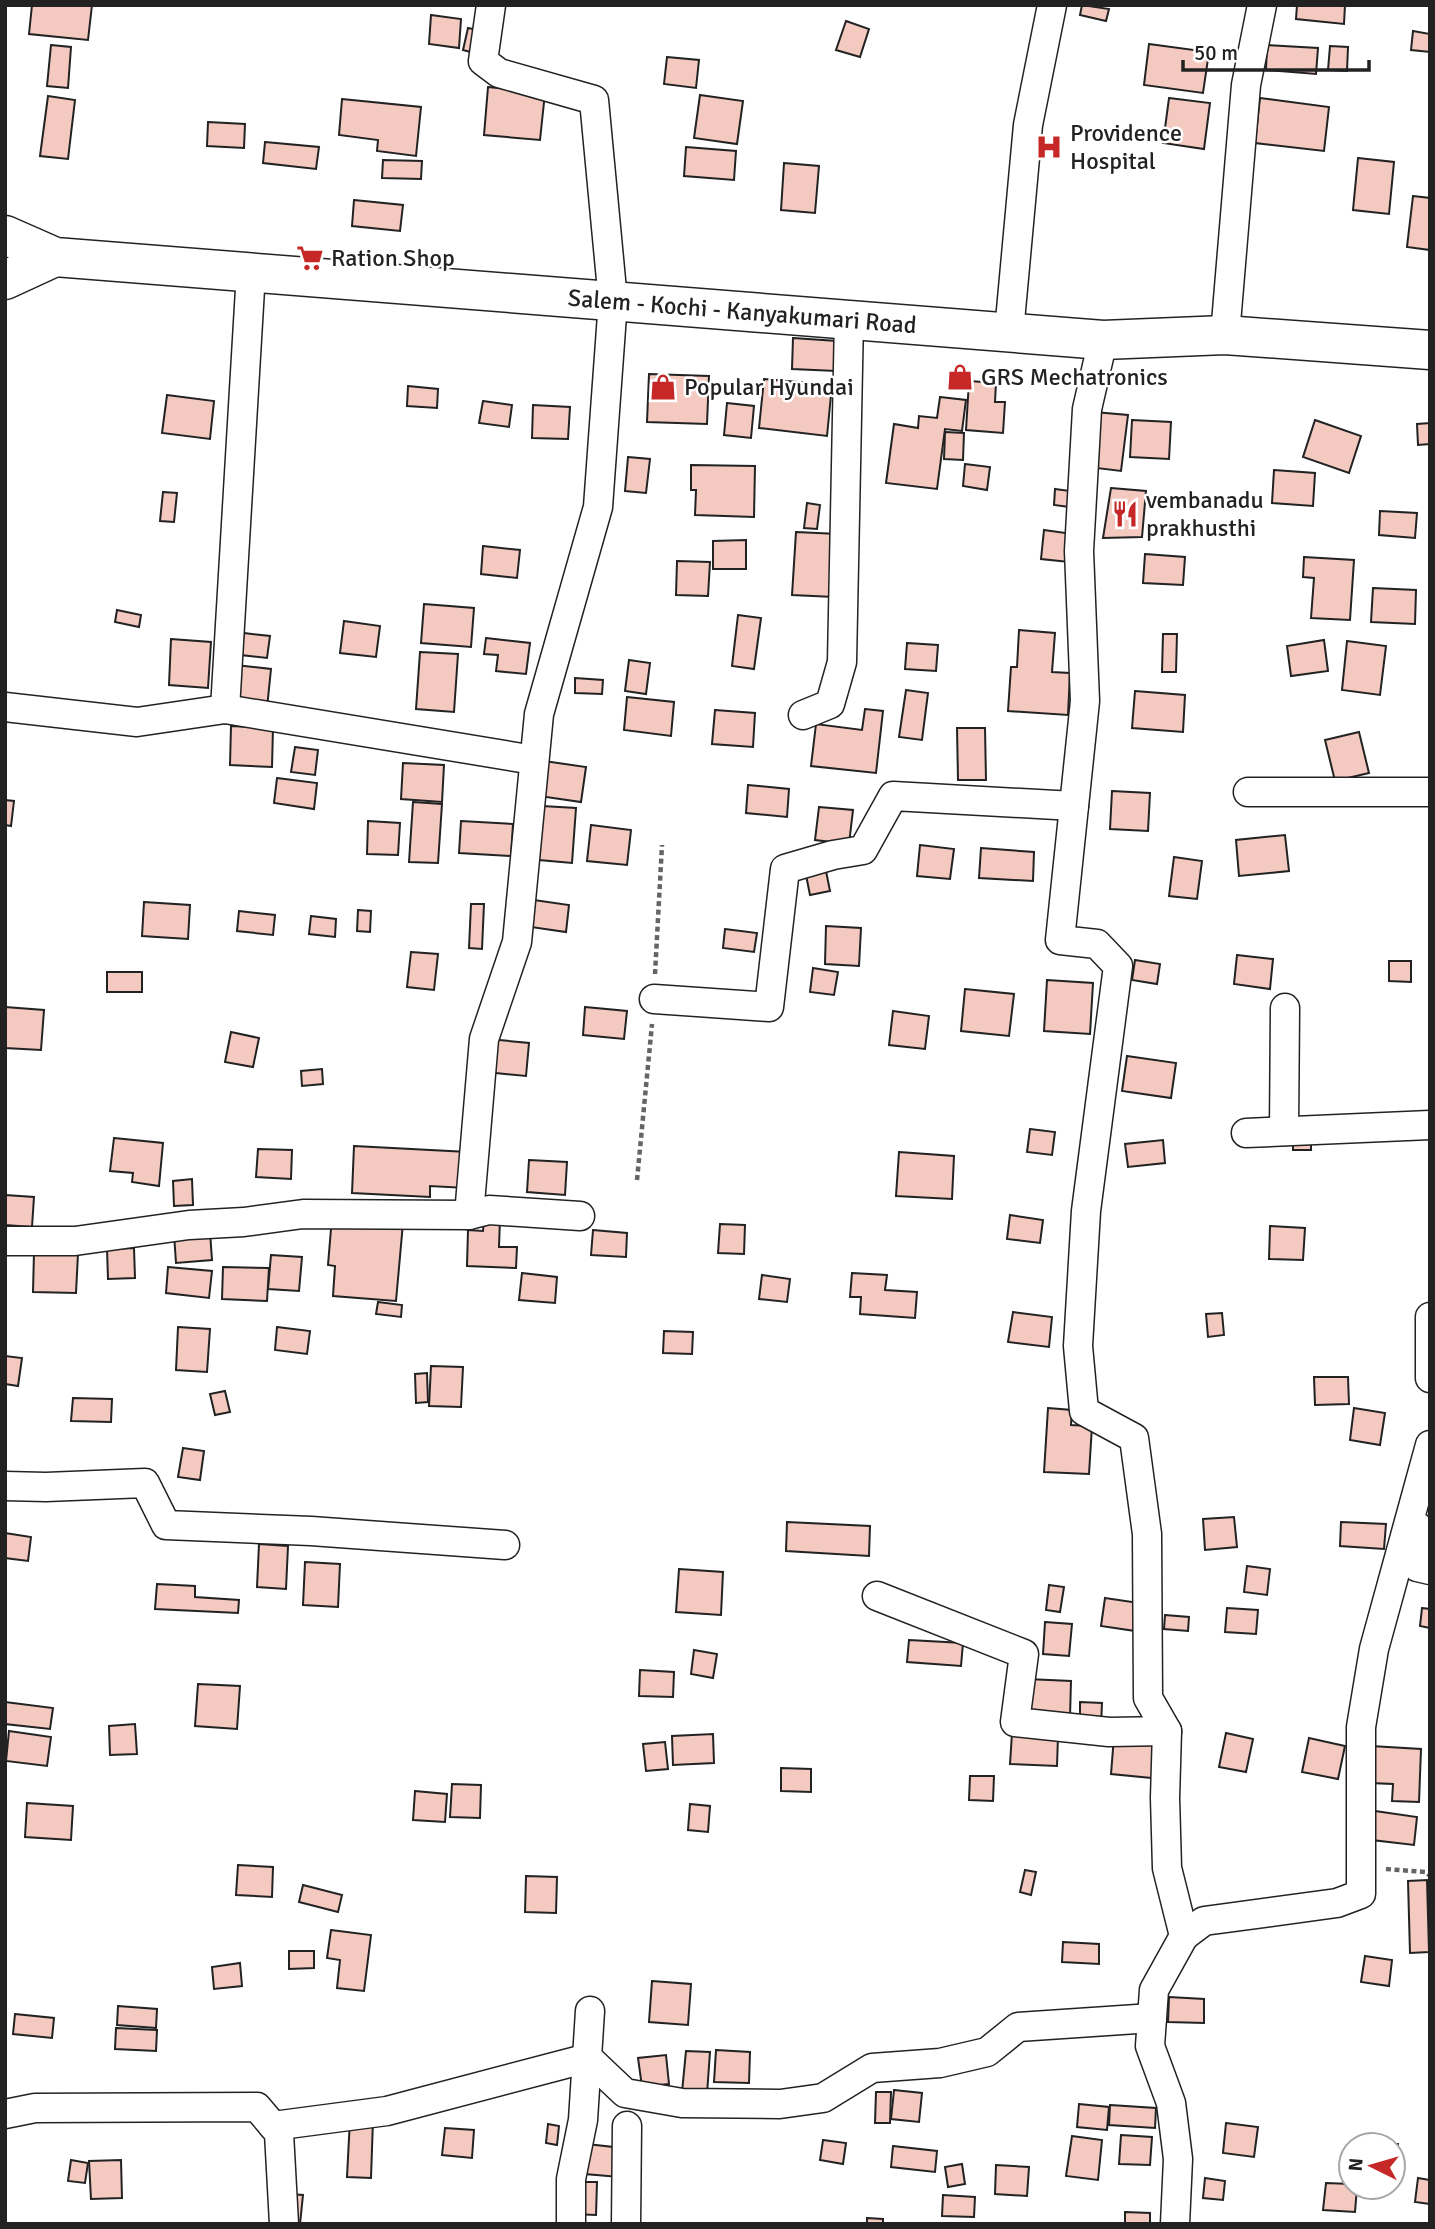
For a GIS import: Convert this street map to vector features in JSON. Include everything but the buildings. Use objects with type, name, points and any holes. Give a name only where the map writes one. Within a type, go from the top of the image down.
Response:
[{"type":"highway","points":[[5,235],[55,257]]},
{"type":"highway","name":"Salem - Kochi - Kanyakumari Road","points":[[55,257],[1103,340],[1225,335],[1430,350]]},
{"type":"highway","points":[[5,280],[55,257]]},
{"type":"street","points":[[468,1215],[484,1038],[517,942],[539,714],[598,507],[613,301],[594,100],[499,73],[483,61],[491,5]]},
{"type":"street","points":[[1009,332],[1028,125],[1052,5]]},
{"type":"street","points":[[1225,335],[1247,85],[1262,5]]},
{"type":"street","points":[[225,709],[251,272]]},
{"type":"street","points":[[803,715],[830,704],[842,662],[849,319]]},
{"type":"street","points":[[1103,340],[1087,409],[1080,551],[1085,701],[1060,940],[1097,944],[1118,966],[1086,1211],[1078,1346],[1084,1410],[1134,1438],[1147,1534],[1148,1698],[1167,1731],[1167,1868],[1184,1936]]},
{"type":"street","points":[[5,707],[137,722],[225,709],[534,760]]},
{"type":"street","points":[[1248,792],[1430,792]]},
{"type":"street","points":[[654,999],[769,1007],[785,869],[833,855],[863,850],[893,796],[1074,806]]},
{"type":"street","points":[[1284,1008],[1284,1131]]},
{"type":"street","points":[[1246,1133],[1430,1125]]},
{"type":"street","points":[[5,1241],[75,1241],[189,1224],[244,1222],[303,1214],[468,1215],[489,1210],[580,1216]]},
{"type":"street","points":[[1430,1316],[1430,1378]]},
{"type":"street","points":[[1175,2224],[1178,2159],[1171,2103],[1150,2046],[1154,1990],[1184,1936],[1204,1921],[1336,1903],[1361,1894],[1361,1727],[1374,1648],[1430,1445]]},
{"type":"street","points":[[5,1486],[46,1488],[145,1483],[166,1525],[311,1531],[505,1545]]},
{"type":"street","points":[[1419,1487],[1417,1567],[1430,1570]]},
{"type":"street","points":[[877,1596],[1024,1654],[1015,1722],[1109,1732],[1167,1731]]},
{"type":"street","points":[[571,2224],[571,2179],[583,2120],[590,2011]]},
{"type":"street","points":[[587,2058],[625,2093],[682,2103],[780,2104],[823,2098],[872,2068],[940,2063],[987,2052],[1018,2027],[1152,2018]]},
{"type":"street","points":[[273,2126],[387,2111],[587,2058]]},
{"type":"street","points":[[5,2114],[35,2108],[257,2107],[279,2133],[284,2224]]},
{"type":"street","points":[[626,2224],[627,2126]]},
{"type":"path","points":[[1361,1868],[1426,1872],[1430,1876]]},
{"type":"place","name":"Providence Hospital","points":[[1049,147]]},
{"type":"place","name":"Ration Shop","points":[[310,258]]},
{"type":"place","name":"GRS Mechatronics","points":[[960,377]]},
{"type":"place","name":"Popular Hyundai","points":[[663,387]]},
{"type":"place","name":"vembanadu prakhusthi","points":[[1125,514]]}]
